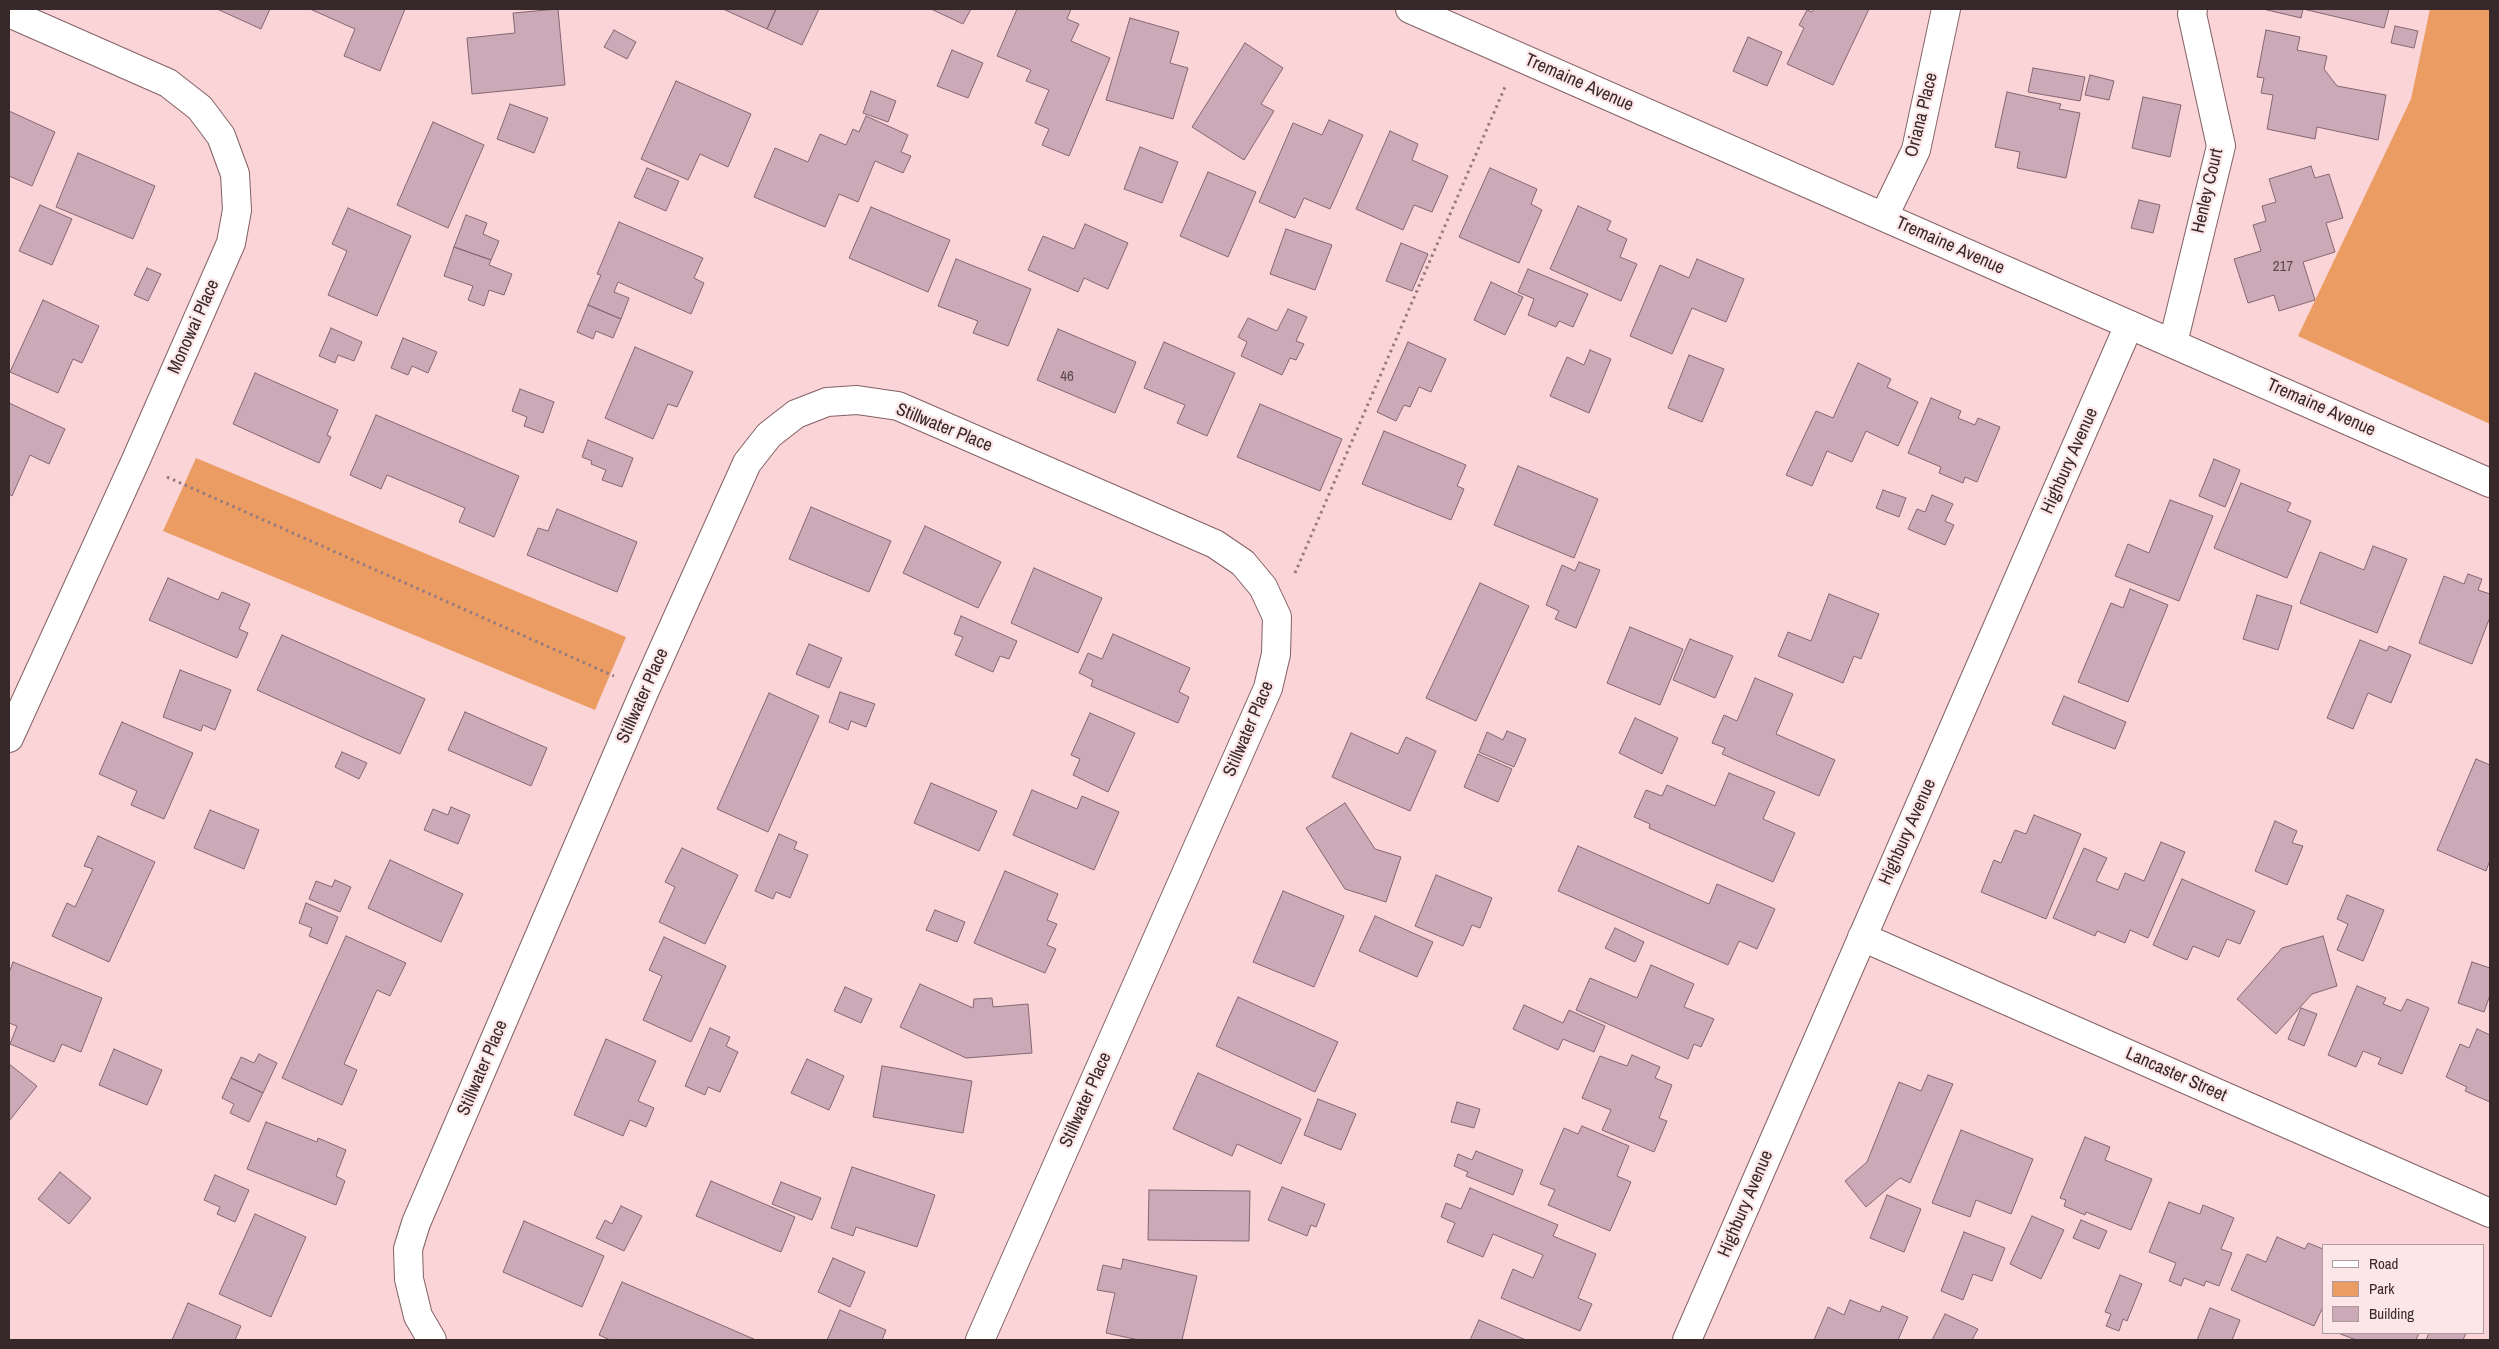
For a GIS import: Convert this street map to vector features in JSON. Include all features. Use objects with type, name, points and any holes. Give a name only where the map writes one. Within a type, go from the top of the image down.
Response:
[{"type":"street","name":"Tremaine Avenue","points":[[1410,9],[2490,483]]},
{"type":"street","name":"Oriana Place","points":[[1884,216],[1916,150],[1946,9]]},
{"type":"street","name":"Henley Court","points":[[2173,344],[2221,146],[2192,14],[2193,9]]},
{"type":"street","name":"Monowai Place","points":[[9,13],[168,83],[200,108],[221,136],[235,174],[237,210],[231,243],[135,462],[9,738]]},
{"type":"street","name":"Highbury Avenue","points":[[1687,1340],[2129,325]]},
{"type":"street","name":"Stillwater Place","points":[[432,1340],[418,1316],[409,1279],[408,1248],[416,1223],[646,690],[747,463],[769,436],[796,414],[827,402],[857,400],[898,406],[1215,544],[1242,563],[1264,587],[1276,617],[1276,654],[1268,688],[980,1340]]},
{"type":"street","name":"Lancaster Street","points":[[1862,937],[2490,1213]]},
{"type":"path","points":[[1276,617],[1518,57]]},
{"type":"path","points":[[135,462],[646,690]]},
{"type":"green space","points":[[2430,9],[2490,9],[2490,424],[2298,336],[2411,99]]},
{"type":"green space","points":[[196,458],[626,637],[595,710],[163,531]]},
{"type":"building","points":[[217,9],[270,9],[261,29]]},
{"type":"building","points":[[310,9],[405,9],[380,71],[344,56],[355,29]]},
{"type":"building","points":[[558,9],[565,85],[472,94],[467,38],[515,33],[513,13]]},
{"type":"building","points":[[723,9],[776,9],[767,29]]},
{"type":"building","points":[[776,9],[819,9],[802,45],[767,29]]},
{"type":"building","points":[[931,9],[971,9],[963,24]]},
{"type":"building","points":[[1017,9],[1071,9],[1067,19],[1079,24],[1071,41],[1110,58],[1069,156],[1042,145],[1049,129],[1035,123],[1049,90],[1026,81],[1031,70],[997,56]]},
{"type":"building","points":[[1814,9],[1869,9],[1833,85],[1787,64],[1804,28],[1799,25],[1807,10],[1812,12]]},
{"type":"building","points":[[2263,9],[2303,9],[2301,18]]},
{"type":"building","points":[[2303,9],[2389,9],[2384,28]]},
{"type":"building","points":[[1130,18],[1179,32],[1170,63],[1188,68],[1173,119],[1106,100]]},
{"type":"building","points":[[2395,26],[2418,31],[2414,48],[2391,43]]},
{"type":"building","points":[[614,30],[636,42],[627,59],[604,47]]},
{"type":"building","points":[[2266,30],[2300,37],[2297,50],[2327,56],[2324,69],[2337,86],[2386,95],[2378,140],[2317,127],[2315,139],[2267,129],[2273,95],[2261,93],[2264,78],[2257,77]]},
{"type":"building","points":[[1748,37],[1782,52],[1767,86],[1733,71]]},
{"type":"building","points":[[1245,43],[1283,68],[1261,104],[1274,111],[1244,160],[1192,127]]},
{"type":"building","points":[[952,50],[983,63],[968,98],[937,86]]},
{"type":"building","points":[[2033,68],[2085,77],[2080,101],[2028,92]]},
{"type":"building","points":[[2090,75],[2114,81],[2109,100],[2085,95]]},
{"type":"building","points":[[676,81],[751,114],[728,167],[700,154],[688,180],[641,159]]},
{"type":"building","points":[[871,91],[896,101],[888,122],[863,113]]},
{"type":"building","points":[[2007,92],[2061,104],[2059,109],[2080,113],[2066,178],[2017,168],[2020,152],[1995,147]]},
{"type":"building","points":[[2143,97],[2181,105],[2170,157],[2132,148]]},
{"type":"building","points":[[510,104],[548,118],[534,153],[497,139]]},
{"type":"building","points":[[9,111],[55,132],[32,186],[9,176]]},
{"type":"building","points":[[866,116],[908,135],[901,152],[911,156],[903,173],[875,161],[858,202],[839,194],[825,227],[754,197],[775,148],[808,162],[820,134],[846,145],[853,129],[859,132]]},
{"type":"building","points":[[1329,120],[1363,135],[1330,209],[1304,198],[1295,218],[1259,202],[1293,123],[1322,135]]},
{"type":"building","points":[[433,122],[484,145],[448,228],[397,205]]},
{"type":"building","points":[[1390,131],[1418,144],[1412,160],[1448,176],[1432,212],[1414,205],[1403,230],[1356,209]]},
{"type":"building","points":[[1140,147],[1178,162],[1162,203],[1124,189]]},
{"type":"building","points":[[78,153],[155,186],[133,239],[56,207]]},
{"type":"building","points":[[2311,166],[2315,178],[2329,174],[2343,218],[2326,223],[2335,252],[2303,262],[2315,300],[2279,311],[2274,295],[2248,303],[2234,259],[2261,251],[2253,225],[2266,221],[2262,206],[2276,202],[2269,179]]},
{"type":"building","points":[[647,168],[679,181],[666,211],[634,197]]},
{"type":"building","points":[[1490,168],[1537,189],[1531,204],[1542,210],[1519,263],[1459,237]]},
{"type":"building","points":[[1208,172],[1256,192],[1228,257],[1180,236]]},
{"type":"building","points":[[2139,200],[2160,205],[2153,233],[2131,228]]},
{"type":"building","points":[[40,205],[72,219],[52,265],[19,251]]},
{"type":"building","points":[[1578,206],[1611,221],[1607,230],[1627,239],[1620,257],[1637,264],[1621,301],[1550,269]]},
{"type":"building","points":[[871,207],[950,240],[928,292],[849,258]]},
{"type":"building","points":[[348,208],[411,236],[377,316],[328,295],[347,251],[332,244]]},
{"type":"building","points":[[466,215],[487,223],[483,234],[499,241],[491,260],[454,247]]},
{"type":"building","points":[[619,222],[703,258],[694,278],[704,283],[691,314],[618,282],[614,292],[629,298],[621,319],[588,305],[601,275],[597,274]]},
{"type":"building","points":[[1085,224],[1128,243],[1108,289],[1084,278],[1078,292],[1028,270],[1043,236],[1074,249]]},
{"type":"building","points":[[1286,229],[1332,245],[1315,290],[1270,274]]},
{"type":"building","points":[[1401,243],[1428,254],[1412,291],[1386,281]]},
{"type":"building","points":[[454,247],[491,260],[489,265],[512,274],[504,295],[489,290],[484,306],[468,300],[473,286],[444,276]]},
{"type":"building","points":[[956,259],[1031,289],[1008,346],[973,333],[978,321],[938,306]]},
{"type":"building","points":[[1697,259],[1744,279],[1726,322],[1692,308],[1672,354],[1630,336],[1660,265],[1689,278]]},
{"type":"building","points":[[147,268],[161,274],[148,301],[134,295]]},
{"type":"building","points":[[1528,269],[1588,294],[1573,327],[1559,321],[1556,327],[1528,315],[1534,299],[1518,292]]},
{"type":"building","points":[[1491,282],[1523,297],[1505,335],[1474,320]]},
{"type":"building","points":[[43,300],[99,326],[82,363],[73,359],[58,393],[10,372]]},
{"type":"building","points":[[588,305],[621,319],[613,338],[596,331],[593,339],[577,332]]},
{"type":"building","points":[[1288,309],[1307,317],[1296,341],[1304,344],[1296,360],[1290,358],[1282,375],[1241,356],[1247,342],[1238,337],[1248,318],[1277,331]]},
{"type":"building","points":[[331,328],[362,342],[354,361],[338,355],[335,363],[319,356]]},
{"type":"building","points":[[1058,329],[1136,362],[1115,413],[1037,380]]},
{"type":"building","points":[[403,338],[437,352],[428,373],[412,366],[408,375],[391,368]]},
{"type":"building","points":[[1164,342],[1235,373],[1207,436],[1177,423],[1185,405],[1144,388]]},
{"type":"building","points":[[1408,342],[1446,359],[1431,392],[1419,387],[1410,407],[1404,405],[1396,421],[1377,412]]},
{"type":"building","points":[[635,347],[693,372],[677,407],[668,404],[653,439],[605,418]]},
{"type":"building","points":[[1590,350],[1611,359],[1589,413],[1550,396],[1567,357],[1584,365]]},
{"type":"building","points":[[1689,355],[1724,369],[1702,422],[1668,408]]},
{"type":"building","points":[[1858,363],[1891,379],[1887,387],[1918,402],[1898,446],[1866,431],[1852,462],[1827,451],[1812,486],[1786,475],[1816,411],[1833,418]]},
{"type":"building","points":[[255,373],[338,410],[327,435],[331,437],[319,463],[233,424]]},
{"type":"building","points":[[520,389],[554,402],[543,433],[524,426],[527,417],[512,411]]},
{"type":"building","points":[[1931,398],[1961,411],[1958,418],[1975,425],[1978,418],[2000,427],[1977,482],[1965,477],[1963,483],[1939,473],[1941,467],[1908,453]]},
{"type":"building","points":[[9,403],[65,429],[49,464],[30,455],[12,496],[9,494]]},
{"type":"building","points":[[1260,404],[1342,439],[1320,491],[1237,457]]},
{"type":"building","points":[[376,415],[519,476],[494,537],[459,522],[465,508],[387,475],[381,489],[350,475]]},
{"type":"building","points":[[1384,431],[1466,465],[1457,486],[1464,489],[1451,520],[1362,484]]},
{"type":"building","points":[[588,440],[633,458],[622,487],[602,480],[606,470],[591,464],[592,461],[582,457]]},
{"type":"building","points":[[2214,459],[2240,470],[2225,507],[2199,496]]},
{"type":"building","points":[[1518,466],[1598,499],[1574,558],[1494,525]]},
{"type":"building","points":[[2241,483],[2291,503],[2287,511],[2311,521],[2287,578],[2214,548]]},
{"type":"building","points":[[1883,490],[1906,498],[1899,517],[1876,508]]},
{"type":"building","points":[[1932,495],[1953,504],[1945,521],[1954,525],[1945,545],[1908,529],[1917,509],[1925,512]]},
{"type":"building","points":[[2170,500],[2213,516],[2179,601],[2115,576],[2128,544],[2149,553]]},
{"type":"building","points":[[811,507],[891,541],[869,592],[789,559]]},
{"type":"building","points":[[557,509],[637,542],[617,592],[527,555],[538,528],[548,531]]},
{"type":"building","points":[[925,526],[1001,562],[978,608],[903,573]]},
{"type":"building","points":[[2373,546],[2407,559],[2377,633],[2300,603],[2320,552],[2364,570]]},
{"type":"building","points":[[1579,562],[1600,570],[1576,628],[1555,619],[1559,611],[1546,605],[1562,565],[1575,571]]},
{"type":"building","points":[[1034,568],[1102,598],[1078,653],[1011,623]]},
{"type":"building","points":[[2468,574],[2482,579],[2478,590],[2490,594],[2490,617],[2472,664],[2419,643],[2444,576],[2464,584]]},
{"type":"building","points":[[168,578],[218,600],[222,592],[250,604],[239,629],[248,633],[237,658],[149,620]]},
{"type":"building","points":[[1480,583],[1529,606],[1476,721],[1426,698]]},
{"type":"building","points":[[2130,589],[2168,605],[2128,702],[2078,682],[2111,603],[2123,608]]},
{"type":"building","points":[[1829,594],[1879,614],[1861,659],[1854,656],[1843,683],[1778,656],[1788,632],[1811,641]]},
{"type":"building","points":[[2257,595],[2292,606],[2278,650],[2243,639]]},
{"type":"building","points":[[961,616],[1017,641],[1009,659],[1000,656],[993,672],[955,655],[963,637],[954,634]]},
{"type":"building","points":[[1630,627],[1683,649],[1660,705],[1607,683]]},
{"type":"building","points":[[1113,634],[1190,668],[1179,692],[1189,697],[1178,723],[1091,686],[1093,680],[1079,673],[1088,653],[1102,659]]},
{"type":"building","points":[[282,635],[425,699],[400,754],[257,690]]},
{"type":"building","points":[[1690,639],[1733,656],[1715,698],[1673,680]]},
{"type":"building","points":[[2360,640],[2387,651],[2389,646],[2411,655],[2391,703],[2368,693],[2353,729],[2327,718]]},
{"type":"building","points":[[809,644],[842,658],[829,688],[796,674]]},
{"type":"building","points":[[180,670],[231,690],[215,730],[203,725],[201,731],[163,717]]},
{"type":"building","points":[[1755,678],[1793,694],[1776,734],[1835,760],[1819,796],[1722,754],[1725,748],[1712,743],[1724,715],[1737,721]]},
{"type":"building","points":[[840,692],[875,704],[866,727],[851,721],[848,730],[829,722]]},
{"type":"building","points":[[769,693],[819,716],[768,832],[717,809]]},
{"type":"building","points":[[2064,696],[2126,722],[2115,749],[2052,724]]},
{"type":"building","points":[[465,712],[547,748],[531,786],[448,750]]},
{"type":"building","points":[[1090,713],[1135,733],[1108,792],[1073,775],[1080,759],[1071,755]]},
{"type":"building","points":[[1635,718],[1678,738],[1662,774],[1619,753]]},
{"type":"building","points":[[122,722],[193,753],[164,819],[131,805],[137,791],[99,774]]},
{"type":"building","points":[[1507,731],[1526,739],[1514,767],[1479,752],[1487,732],[1503,740]]},
{"type":"building","points":[[1351,733],[1398,754],[1406,737],[1436,751],[1410,811],[1332,777]]},
{"type":"building","points":[[342,752],[367,763],[359,779],[335,767]]},
{"type":"building","points":[[1478,754],[1512,769],[1498,802],[1464,787]]},
{"type":"building","points":[[2476,759],[2490,765],[2490,860],[2486,871],[2437,850]]},
{"type":"building","points":[[1729,773],[1775,792],[1763,819],[1795,833],[1773,882],[1649,828],[1650,824],[1634,817],[1646,790],[1662,796],[1667,785],[1715,806]]},
{"type":"building","points":[[931,783],[997,811],[979,851],[914,823]]},
{"type":"building","points":[[1032,790],[1077,809],[1082,796],[1119,812],[1094,870],[1013,835]]},
{"type":"building","points":[[1345,803],[1375,849],[1401,857],[1386,902],[1345,889],[1306,828]]},
{"type":"building","points":[[451,807],[470,815],[458,844],[424,830],[433,809],[448,815]]},
{"type":"building","points":[[210,810],[259,830],[244,869],[194,848]]},
{"type":"building","points":[[2034,815],[2081,834],[2046,919],[1981,892],[1994,860],[2001,863],[2015,830],[2026,834]]},
{"type":"building","points":[[2275,821],[2297,831],[2292,843],[2303,846],[2287,885],[2255,871]]},
{"type":"building","points":[[779,834],[797,842],[794,849],[808,855],[790,898],[776,892],[773,899],[755,891]]},
{"type":"building","points":[[98,836],[155,862],[109,962],[52,936],[67,903],[75,907],[93,869],[84,866]]},
{"type":"building","points":[[2161,842],[2185,852],[2148,938],[2130,930],[2125,943],[2097,931],[2095,936],[2053,918],[2084,848],[2107,858],[2096,881],[2118,890],[2125,873],[2144,881]]},
{"type":"building","points":[[1578,846],[1709,904],[1717,884],[1775,909],[1757,949],[1739,941],[1728,965],[1558,891]]},
{"type":"building","points":[[682,848],[738,875],[705,944],[659,922],[675,887],[665,882]]},
{"type":"building","points":[[390,860],[463,894],[441,942],[368,908]]},
{"type":"building","points":[[1005,871],[1058,894],[1047,920],[1057,924],[1047,945],[1056,949],[1045,973],[974,943]]},
{"type":"building","points":[[1436,875],[1492,898],[1480,928],[1472,925],[1463,946],[1415,926]]},
{"type":"building","points":[[2182,879],[2255,911],[2240,944],[2227,939],[2219,957],[2193,946],[2187,960],[2153,945]]},
{"type":"building","points":[[335,880],[351,887],[340,912],[309,899],[316,881],[332,887]]},
{"type":"building","points":[[1283,891],[1344,916],[1314,987],[1253,962]]},
{"type":"building","points":[[2347,895],[2384,910],[2363,961],[2337,950],[2348,924],[2337,919]]},
{"type":"building","points":[[306,903],[338,917],[327,944],[309,936],[312,928],[299,923]]},
{"type":"building","points":[[935,910],[965,922],[957,942],[926,930]]},
{"type":"building","points":[[1375,916],[1433,942],[1417,977],[1359,951]]},
{"type":"building","points":[[1615,928],[1644,942],[1635,962],[1605,948]]},
{"type":"building","points":[[346,936],[406,963],[390,996],[377,990],[344,1064],[357,1070],[342,1105],[282,1078]]},
{"type":"building","points":[[2323,936],[2337,986],[2312,994],[2276,1034],[2237,999],[2282,948]]},
{"type":"building","points":[[664,937],[726,966],[691,1042],[643,1020],[662,976],[649,970]]},
{"type":"building","points":[[13,962],[102,998],[81,1052],[62,1044],[54,1062],[10,1044],[17,1026],[9,1023],[9,973]]},
{"type":"building","points":[[2472,962],[2490,968],[2490,995],[2484,1012],[2458,1003]]},
{"type":"building","points":[[1651,965],[1694,984],[1684,1007],[1714,1019],[1701,1047],[1694,1044],[1688,1059],[1576,1010],[1590,978],[1637,998]]},
{"type":"building","points":[[920,984],[973,1008],[974,999],[992,998],[993,1007],[1028,1004],[1032,1053],[966,1058],[900,1027]]},
{"type":"building","points":[[2357,986],[2386,998],[2383,1004],[2401,1011],[2407,999],[2429,1008],[2402,1074],[2378,1064],[2381,1058],[2363,1051],[2356,1067],[2328,1055]]},
{"type":"building","points":[[845,987],[872,999],[861,1023],[834,1011]]},
{"type":"building","points":[[1238,997],[1338,1042],[1315,1092],[1216,1046]]},
{"type":"building","points":[[1524,1005],[1563,1023],[1569,1010],[1605,1026],[1594,1052],[1563,1039],[1558,1050],[1513,1029]]},
{"type":"building","points":[[2301,1008],[2317,1014],[2304,1046],[2288,1039]]},
{"type":"building","points":[[710,1028],[730,1037],[726,1046],[738,1052],[720,1092],[708,1087],[705,1095],[685,1086]]},
{"type":"building","points":[[2477,1029],[2490,1035],[2490,1102],[2465,1091],[2467,1087],[2446,1077],[2460,1044],[2469,1048]]},
{"type":"building","points":[[606,1039],[656,1061],[638,1101],[654,1108],[646,1127],[630,1120],[623,1136],[574,1115]]},
{"type":"building","points":[[114,1049],[162,1070],[147,1105],[99,1085]]},
{"type":"building","points":[[259,1054],[277,1063],[263,1093],[231,1078],[241,1057],[254,1063]]},
{"type":"building","points":[[1632,1055],[1660,1067],[1655,1078],[1672,1085],[1659,1118],[1667,1121],[1654,1152],[1602,1130],[1611,1110],[1582,1098],[1600,1056],[1627,1066]]},
{"type":"building","points":[[807,1059],[844,1076],[829,1110],[791,1093]]},
{"type":"building","points":[[9,1064],[37,1086],[9,1121]]},
{"type":"building","points":[[882,1066],[972,1081],[963,1133],[873,1117]]},
{"type":"building","points":[[1198,1073],[1301,1119],[1281,1164],[1237,1144],[1232,1156],[1173,1129]]},
{"type":"building","points":[[1928,1075],[1953,1084],[1910,1183],[1900,1178],[1866,1207],[1845,1181],[1867,1162],[1899,1082],[1921,1091]]},
{"type":"building","points":[[231,1078],[263,1093],[249,1122],[230,1113],[234,1104],[222,1098]]},
{"type":"building","points":[[1318,1099],[1356,1114],[1341,1150],[1304,1135]]},
{"type":"building","points":[[1457,1102],[1480,1109],[1474,1128],[1451,1122]]},
{"type":"building","points":[[266,1122],[317,1142],[318,1138],[346,1150],[336,1176],[345,1181],[336,1205],[247,1169]]},
{"type":"building","points":[[1582,1126],[1629,1146],[1617,1176],[1631,1182],[1610,1231],[1548,1205],[1555,1190],[1540,1184],[1564,1128],[1578,1134]]},
{"type":"building","points":[[1961,1130],[2033,1159],[2011,1214],[1976,1200],[1970,1217],[1932,1203]]},
{"type":"building","points":[[2085,1137],[2110,1147],[2105,1160],[2152,1179],[2131,1230],[2086,1212],[2085,1215],[2064,1206],[2066,1200],[2060,1198]]},
{"type":"building","points":[[1476,1151],[1523,1170],[1513,1195],[1466,1176],[1468,1172],[1454,1166],[1458,1154],[1472,1160]]},
{"type":"building","points":[[852,1167],[935,1195],[917,1247],[856,1227],[853,1236],[831,1228]]},
{"type":"building","points":[[60,1172],[91,1198],[69,1224],[38,1199]]},
{"type":"building","points":[[215,1175],[249,1190],[235,1222],[217,1214],[220,1207],[204,1200]]},
{"type":"building","points":[[711,1181],[795,1217],[781,1252],[696,1216]]},
{"type":"building","points":[[781,1182],[821,1198],[812,1220],[772,1204]]},
{"type":"building","points":[[1282,1187],[1325,1204],[1316,1227],[1311,1225],[1307,1236],[1268,1220]]},
{"type":"building","points":[[1470,1188],[1558,1225],[1553,1236],[1596,1254],[1578,1298],[1592,1304],[1580,1331],[1501,1298],[1513,1269],[1533,1278],[1543,1255],[1493,1234],[1483,1257],[1447,1242],[1455,1223],[1441,1217],[1446,1203],[1461,1209]]},
{"type":"building","points":[[1149,1190],[1250,1191],[1249,1241],[1148,1240]]},
{"type":"building","points":[[1887,1195],[1921,1209],[1904,1252],[1870,1238]]},
{"type":"building","points":[[2169,1202],[2200,1214],[2203,1205],[2234,1218],[2221,1249],[2232,1253],[2219,1286],[2206,1281],[2204,1286],[2184,1278],[2181,1286],[2169,1281],[2176,1263],[2149,1252]]},
{"type":"building","points":[[621,1206],[642,1216],[624,1251],[596,1238],[605,1220],[612,1224]]},
{"type":"building","points":[[255,1214],[306,1237],[271,1317],[219,1294]]},
{"type":"building","points":[[2032,1216],[2064,1230],[2041,1279],[2010,1264]]},
{"type":"building","points":[[2081,1220],[2107,1231],[2099,1249],[2073,1238]]},
{"type":"building","points":[[524,1221],[604,1256],[582,1307],[503,1272]]},
{"type":"building","points":[[1964,1232],[2005,1248],[1992,1281],[1973,1274],[1963,1300],[1941,1291]]},
{"type":"building","points":[[2277,1237],[2305,1249],[2308,1243],[2322,1249],[2322,1309],[2314,1326],[2231,1290],[2247,1254],[2266,1262]]},
{"type":"building","points":[[833,1258],[865,1272],[850,1307],[818,1292]]},
{"type":"building","points":[[1123,1259],[1197,1276],[1182,1340],[1139,1340],[1106,1333],[1115,1293],[1097,1290],[1103,1265],[1121,1269]]},
{"type":"building","points":[[2120,1275],[2142,1284],[2127,1321],[2123,1319],[2119,1331],[2106,1326],[2111,1314],[2105,1312]]},
{"type":"building","points":[[622,1282],[756,1340],[610,1340],[599,1335]]},
{"type":"building","points":[[1850,1300],[1880,1312],[1882,1306],[1908,1317],[1898,1340],[1814,1340],[1828,1307],[1844,1315]]},
{"type":"building","points":[[188,1303],[241,1326],[235,1340],[172,1340]]},
{"type":"building","points":[[2210,1308],[2240,1320],[2232,1340],[2197,1340]]},
{"type":"building","points":[[840,1310],[886,1330],[882,1340],[827,1340]]},
{"type":"building","points":[[1945,1314],[1978,1329],[1972,1340],[1932,1340]]},
{"type":"building","points":[[1479,1320],[1526,1340],[1470,1340]]},
{"type":"building","points":[[2341,1334],[2419,1334],[2416,1340],[2356,1340]]},
{"type":"building","points":[[2429,1334],[2466,1334],[2463,1340],[2426,1340]]}]
